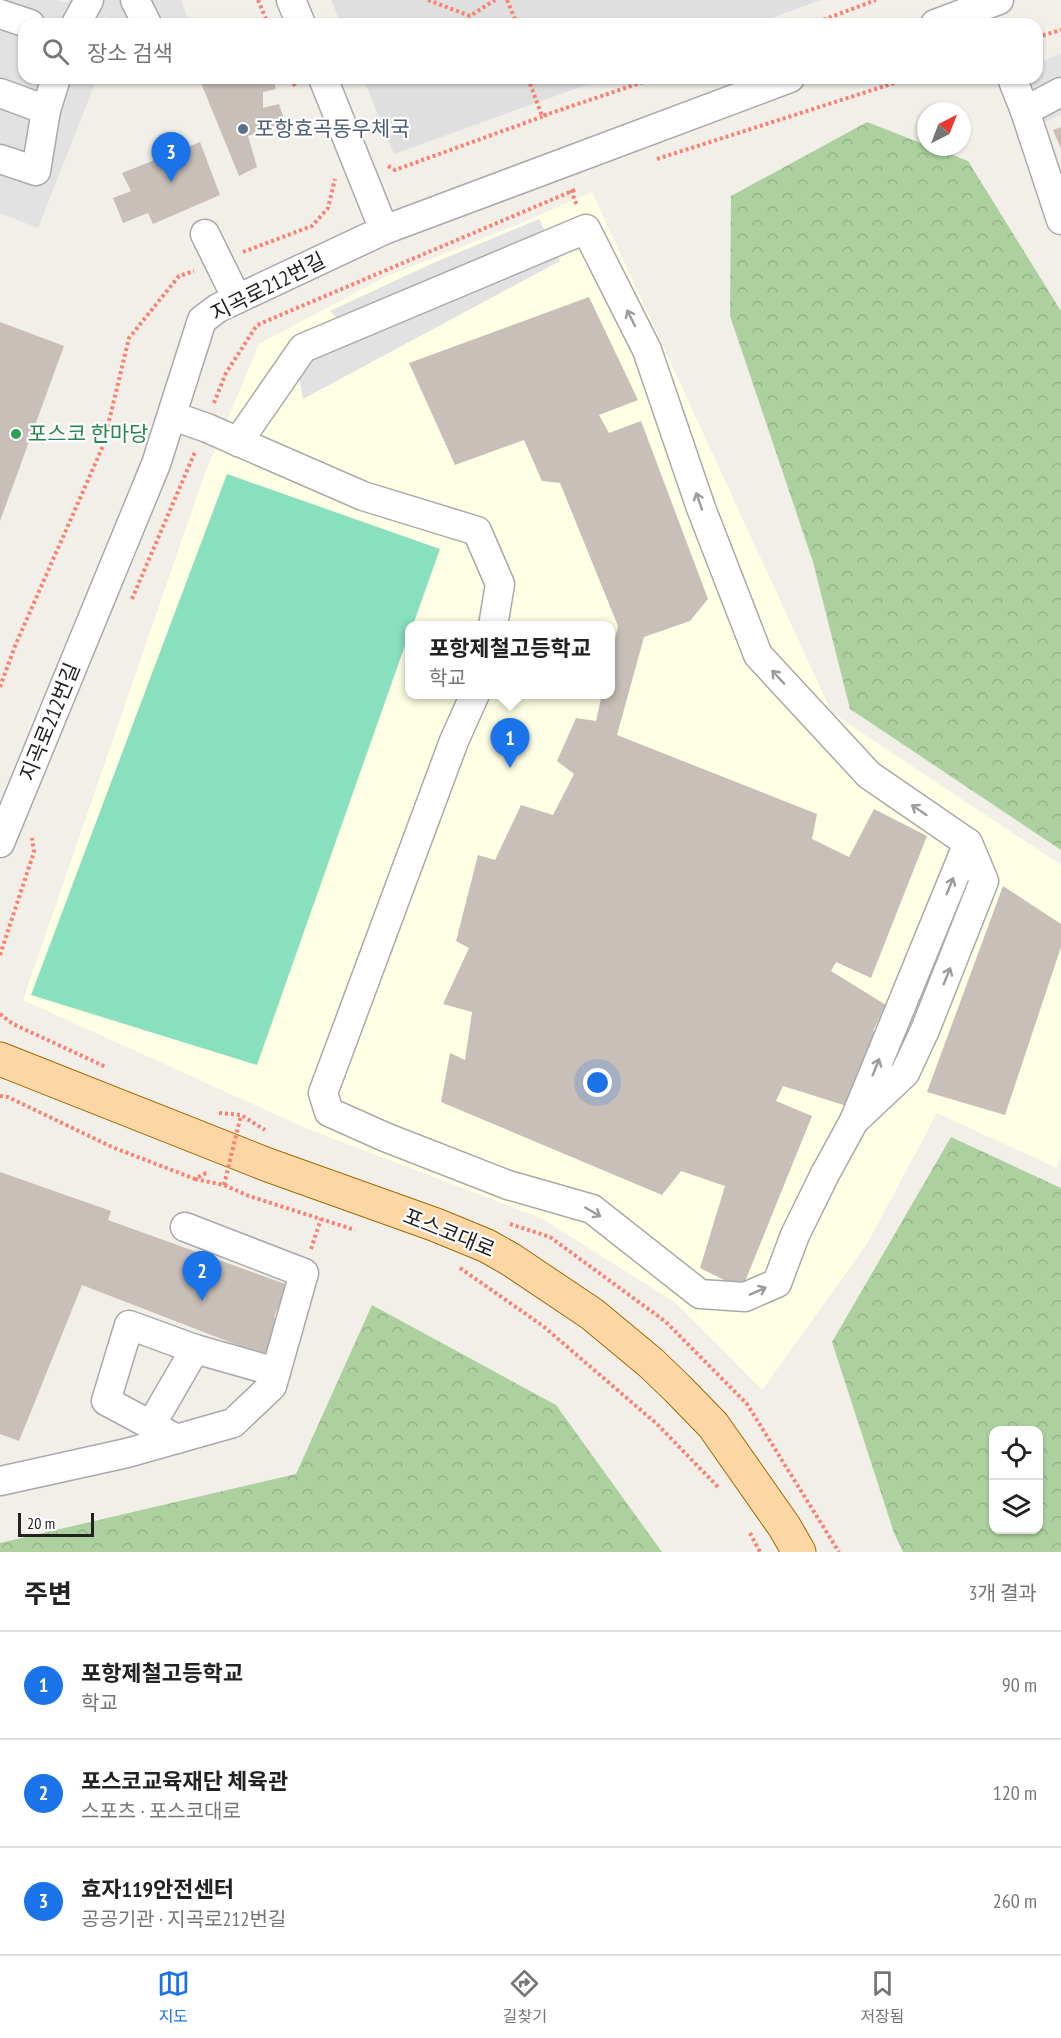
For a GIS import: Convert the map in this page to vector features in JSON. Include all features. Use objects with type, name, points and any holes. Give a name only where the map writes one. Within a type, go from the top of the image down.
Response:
[{"type":"main road","name":"포스코대로","points":[[0,1059],[268,1165],[436,1225],[487,1246],[510,1259],[592,1314],[651,1363],[678,1389],[713,1425],[784,1526],[799,1552]]},
{"type":"street","points":[[79,18],[89,0]]},
{"type":"street","points":[[135,0],[144,18]]},
{"type":"street","points":[[291,0],[298,18]]},
{"type":"street","points":[[959,18],[991,10]]},
{"type":"street","points":[[0,14],[18,20]]},
{"type":"street","points":[[0,159],[36,171],[46,110],[54,84]]},
{"type":"street","points":[[325,84],[384,230]]},
{"type":"street","name":"지곡로212번길","points":[[0,843],[156,464],[202,320],[218,308],[384,230],[774,84]]},
{"type":"street","points":[[1014,84],[1061,220]]},
{"type":"street","points":[[1025,111],[1061,92]]},
{"type":"street","points":[[0,93],[46,110]]},
{"type":"street","points":[[238,442],[303,348],[586,229],[647,350],[702,508],[758,655],[869,775],[968,843],[854,1121],[795,1235],[777,1283],[745,1297],[700,1294],[592,1209],[508,1185],[385,1137],[329,1112],[323,1093],[454,741],[473,699]]},
{"type":"street","points":[[205,234],[237,299]]},
{"type":"street","points":[[173,416],[363,496],[477,531],[500,584],[494,621]]},
{"type":"street","points":[[0,1481],[128,1453],[233,1423],[272,1386],[304,1273],[185,1227]]},
{"type":"street","points":[[177,1439],[106,1401],[129,1325],[195,1349],[276,1372]]},
{"type":"street","points":[[151,1425],[195,1349]]},
{"type":"path","points":[[258,0],[266,18]]},
{"type":"path","points":[[428,0],[470,16],[495,0]]},
{"type":"path","points":[[447,0],[450,7]]},
{"type":"path","points":[[507,0],[514,18]]},
{"type":"path","points":[[828,18],[876,0]]},
{"type":"path","points":[[1043,35],[1061,30]]},
{"type":"path","points":[[531,84],[545,115]]},
{"type":"path","points":[[385,164],[394,170],[637,84]]},
{"type":"path","points":[[647,162],[891,84]]},
{"type":"path","points":[[561,164],[586,229]]},
{"type":"path","points":[[0,687],[15,646],[103,446],[129,338],[179,276],[312,226],[328,208],[335,179],[334,169]]},
{"type":"path","points":[[495,224],[582,187]]},
{"type":"path","points":[[130,604],[186,476]]},
{"type":"path","points":[[0,955],[34,852],[32,830]]},
{"type":"path","points":[[0,1096],[8,1097],[112,1147],[195,1179],[224,1185],[249,1196],[321,1219]]},
{"type":"path","points":[[211,1112],[241,1115],[266,1131]]},
{"type":"path","points":[[224,1185],[241,1115]]},
{"type":"path","points":[[195,1179],[206,1173],[215,1176]]},
{"type":"path","points":[[224,1178],[232,1180]]},
{"type":"path","points":[[245,1189],[249,1196]]},
{"type":"path","points":[[458,1267],[543,1326],[657,1424],[721,1490]]},
{"type":"path","points":[[747,1525],[760,1552]]},
{"type":"shaded area","points":[[0,0],[57,0],[67,3],[69,0],[181,0],[188,18],[108,18],[106,15],[105,18],[18,18],[18,84],[95,84],[38,228],[0,213]]},
{"type":"shaded area","points":[[331,0],[821,0],[772,18],[338,18]]},
{"type":"shaded area","points":[[1061,53],[1061,114],[1044,123],[1031,84],[1043,84],[1043,61]]},
{"type":"shaded area","points":[[365,84],[588,84],[394,154]]},
{"type":"shaded area","points":[[592,192],[832,713],[1061,865],[1061,1154],[1057,1168],[937,1113],[867,1244],[762,1390],[676,1303],[541,1218],[308,1129],[23,1000],[205,473],[259,344],[385,277],[519,224]]},
{"type":"shaded area","points":[[539,219],[560,261],[303,399],[294,347],[339,320],[330,311],[431,264]]},
{"type":"green space","points":[[867,122],[917,141],[917,156],[955,156],[968,161],[1061,311],[1061,850],[850,709],[813,562],[730,316],[731,196]]},
{"type":"green space","points":[[227,474],[440,549],[414,621],[405,621],[405,645],[257,1065],[31,995]]},
{"type":"green space","points":[[951,1137],[1061,1188],[1061,1552],[903,1552],[894,1533],[832,1342]]},
{"type":"green space","points":[[372,1305],[556,1405],[662,1552],[0,1552],[0,1543],[296,1474]]},
{"type":"building","name":"포항효곡동우체국","points":[[201,84],[275,84],[276,89],[263,92],[263,108],[279,104],[285,122],[248,136],[257,167],[239,176]]},
{"type":"building","points":[[1061,127],[1061,149],[1053,130]]},
{"type":"building","points":[[200,142],[220,195],[153,224],[148,213],[123,223],[113,198],[131,191],[122,173]]},
{"type":"building","points":[[589,297],[638,400],[599,415],[609,433],[641,421],[708,599],[690,621],[644,637],[617,735],[817,814],[812,839],[849,857],[874,809],[927,836],[871,978],[836,962],[831,971],[886,1005],[873,1031],[879,1036],[850,1107],[783,1086],[776,1101],[812,1116],[742,1289],[700,1268],[725,1186],[681,1171],[662,1195],[441,1102],[450,1053],[465,1060],[472,1012],[443,1004],[469,948],[456,941],[478,855],[495,860],[521,805],[553,815],[574,774],[557,761],[576,718],[596,721],[601,699],[615,699],[615,638],[618,626],[560,483],[542,481],[524,440],[455,465],[409,363]]},
{"type":"building","name":"포스코 한마당","points":[[0,322],[64,346],[0,521]]},
{"type":"building","points":[[1003,886],[1061,924],[1061,947],[1005,1115],[927,1092]]},
{"type":"building","points":[[0,1172],[111,1211],[108,1220],[288,1285],[274,1317],[283,1321],[268,1357],[82,1285],[19,1441],[0,1434]]},
{"type":"place","name":"포항효곡동우체국","points":[[243,129]]},
{"type":"place","name":"효자119안전센터","points":[[171,182]]},
{"type":"place","name":"포스코 한마당","points":[[16,434]]},
{"type":"place","name":"포항제철고등학교","points":[[510,768]]},
{"type":"place","name":"포스코교육재단 체육관","points":[[202,1301]]}]
